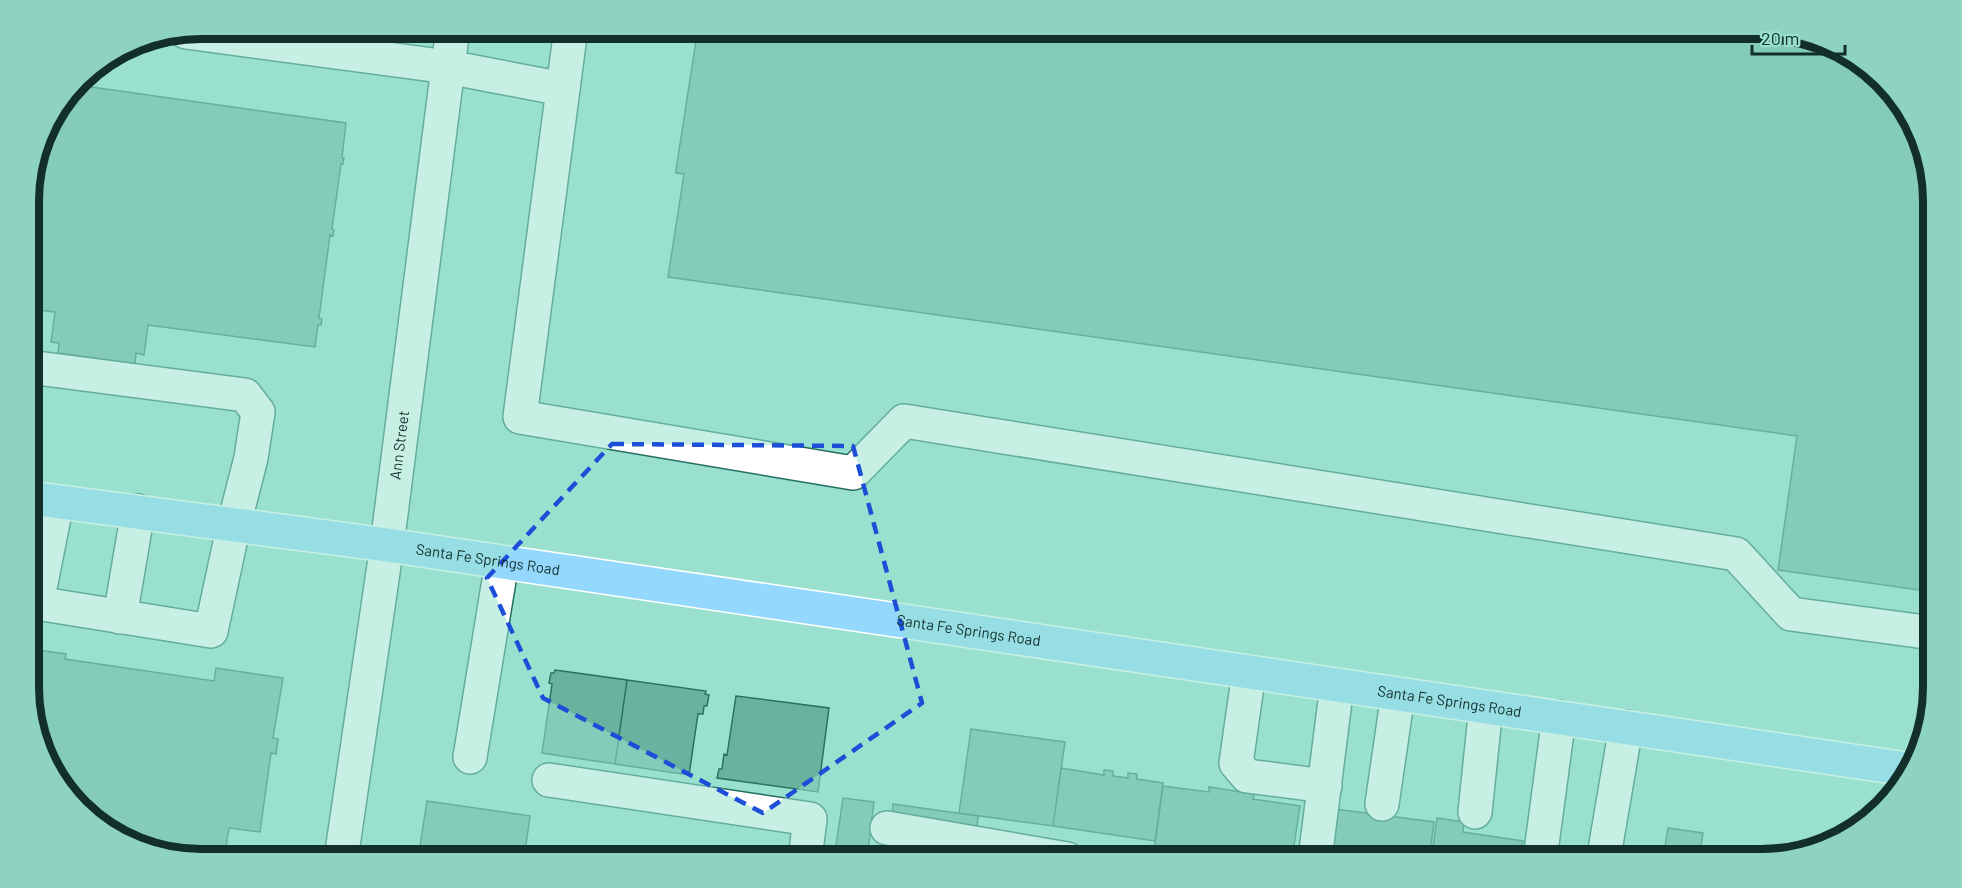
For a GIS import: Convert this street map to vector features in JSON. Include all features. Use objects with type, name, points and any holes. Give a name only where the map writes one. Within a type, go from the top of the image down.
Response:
[{"type":"main road","name":"Santa Fe Springs Road","points":[[43,500],[387,545],[1901,768]]},
{"type":"street","points":[[316,39],[334,40],[448,67],[563,89]]},
{"type":"street","name":"Ann Street","points":[[343,849],[387,545],[452,39]]},
{"type":"street","points":[[570,39],[520,417],[853,473],[904,421],[1736,554],[1791,614],[1923,632]]},
{"type":"street","points":[[39,368],[245,395],[258,412],[251,458],[211,631],[39,603]]},
{"type":"street","points":[[39,541],[43,500]]},
{"type":"street","points":[[120,617],[138,512]]},
{"type":"street","points":[[470,757],[502,562]]},
{"type":"street","points":[[1249,672],[1236,763],[1247,777],[1324,786]]},
{"type":"street","points":[[1316,849],[1337,685]]},
{"type":"street","points":[[1382,804],[1398,694]]},
{"type":"street","points":[[1475,812],[1486,707]]},
{"type":"street","points":[[1541,849],[1559,717]]},
{"type":"street","points":[[1605,849],[1626,727]]},
{"type":"street","points":[[549,780],[810,819],[806,849]]},
{"type":"street","points":[[886,828],[1009,849]]},
{"type":"highlighted area","points":[[612,444],[853,446],[922,703],[763,813],[543,698],[487,578]]},
{"type":"building","points":[[696,39],[1761,39],[1793,42],[1823,51],[1860,72],[1890,102],[1911,139],[1922,180],[1923,591],[1778,570],[1797,436],[668,277],[684,174],[676,173]]},
{"type":"building","points":[[87,86],[346,123],[342,158],[344,158],[341,164],[332,229],[334,230],[333,236],[330,235],[319,318],[322,319],[321,325],[318,325],[315,347],[148,325],[144,355],[136,353],[135,364],[58,353],[59,343],[51,342],[55,312],[39,310],[40,180],[51,139],[72,102]]},
{"type":"building","points":[[39,650],[66,654],[65,659],[214,681],[216,668],[283,678],[273,738],[278,739],[276,754],[271,753],[260,832],[229,828],[226,849],[169,846],[139,837],[120,827],[102,816],[86,802],[72,786],[51,749],[40,708]]},
{"type":"building","points":[[555,670],[627,680],[615,764],[542,753],[552,684],[549,683],[551,673]]},
{"type":"building","points":[[627,680],[706,691],[705,694],[709,695],[703,714],[698,714],[689,775],[615,764]]},
{"type":"building","points":[[736,696],[829,708],[818,792],[717,778],[719,769],[722,769],[724,754],[727,755]]},
{"type":"building","points":[[971,729],[1065,742],[1053,826],[959,813]]},
{"type":"building","points":[[1061,768],[1104,775],[1104,770],[1113,771],[1113,776],[1128,778],[1128,773],[1137,774],[1137,779],[1163,783],[1155,841],[1053,826]]},
{"type":"building","points":[[1163,786],[1209,792],[1209,787],[1254,794],[1253,799],[1300,806],[1294,849],[1154,849]]},
{"type":"building","points":[[843,798],[874,802],[868,849],[835,849]]},
{"type":"building","points":[[427,801],[530,816],[525,849],[420,849]]},
{"type":"building","points":[[893,804],[978,816],[977,828],[892,816]]},
{"type":"building","points":[[1335,809],[1434,822],[1430,849],[1329,849]]},
{"type":"building","points":[[1437,818],[1464,822],[1463,832],[1523,841],[1522,849],[1432,849]]},
{"type":"building","points":[[1668,828],[1703,833],[1701,849],[1665,849]]}]
